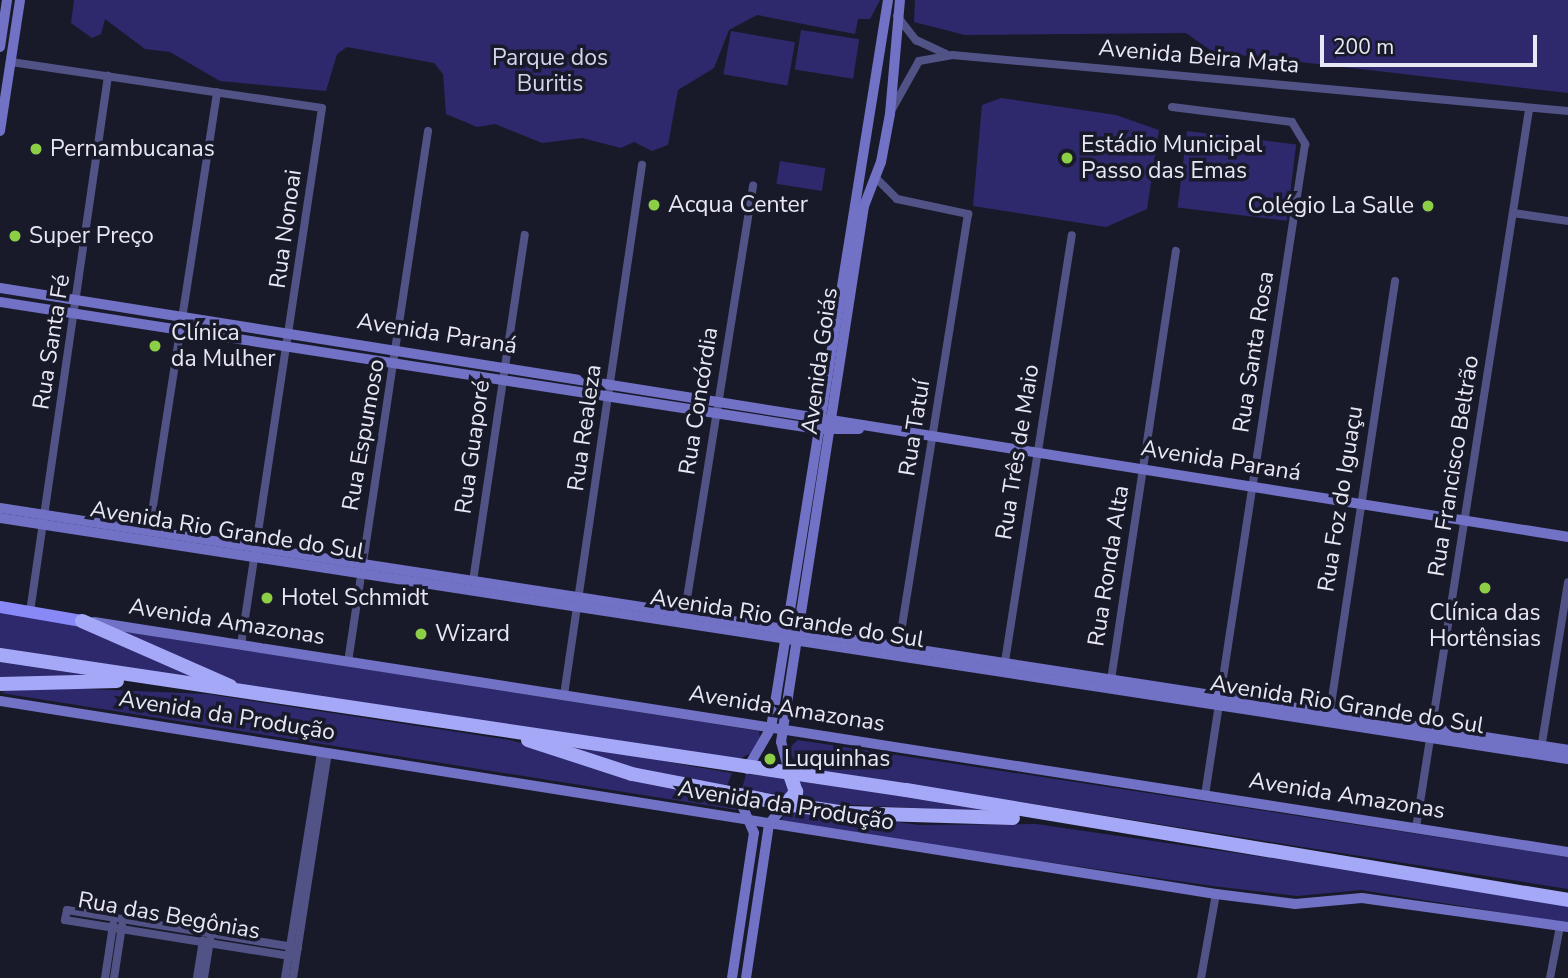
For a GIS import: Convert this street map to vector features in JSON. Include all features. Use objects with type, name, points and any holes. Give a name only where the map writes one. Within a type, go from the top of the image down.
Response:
[{"type":"highway","points":[[82,621],[244,692]]},
{"type":"highway","points":[[0,655],[157,681],[494,728],[1568,900]]},
{"type":"highway","points":[[0,684],[157,681]]},
{"type":"highway","points":[[494,728],[632,774],[786,804],[914,817],[1058,820]]},
{"type":"highway","points":[[738,796],[737,780],[747,769]]},
{"type":"highway","points":[[786,804],[796,792],[790,775]]},
{"type":"main road","name":"Avenida Amazonas","points":[[0,607],[82,621]]},
{"type":"street","points":[[0,47],[7,0]]},
{"type":"street","points":[[0,131],[20,0]]},
{"type":"street","name":"Avenida Goiás","points":[[771,728],[858,169],[870,114],[888,0]]},
{"type":"street","name":"Avenida Goiás","points":[[790,775],[783,730],[832,431],[864,206],[875,177],[889,117],[900,0]]},
{"type":"street","name":"Avenida Beira Mata","points":[[897,15],[916,40],[953,55]]},
{"type":"street","name":"Avenida Beira Mata","points":[[889,117],[919,61],[953,55],[1529,110],[1568,111]]},
{"type":"street","points":[[11,62],[217,92],[149,532]]},
{"type":"street","name":"Rua Santa Fé","points":[[30,612],[76,314],[108,76]]},
{"type":"street","name":"Rua Nonoai","points":[[217,92],[322,108],[289,347],[253,552],[241,645]]},
{"type":"street","name":"Rua Santa Rosa","points":[[1172,107],[1292,122],[1305,138],[1205,796]]},
{"type":"street","name":"Rua Francisco Beltrão","points":[[1416,828],[1529,110]]},
{"type":"street","points":[[870,114],[889,117]]},
{"type":"street","name":"Rua Espumoso","points":[[348,662],[398,350],[428,131]]},
{"type":"street","name":"Rua Realeza","points":[[564,695],[642,165]]},
{"type":"street","points":[[858,169],[875,177]]},
{"type":"street","name":"Rua Tatuí","points":[[875,177],[897,199],[968,214],[900,648]]},
{"type":"street","name":"Rua Concórdia","points":[[683,619],[753,184]]},
{"type":"street","points":[[1513,213],[1568,221]]},
{"type":"street","name":"Rua Guaporé","points":[[473,581],[525,235]]},
{"type":"street","name":"Rua Três de Maio","points":[[1004,669],[1072,235]]},
{"type":"street","name":"Rua Ronda Alta","points":[[1111,680],[1176,251]]},
{"type":"street","name":"Rua Foz do Iguaçu","points":[[1329,718],[1358,503],[1395,281]]},
{"type":"street","name":"Avenida Paraná","points":[[0,288],[820,415],[867,428],[932,439],[1465,519],[1568,537]]},
{"type":"street","name":"Avenida Paraná","points":[[0,302],[818,429],[832,431],[867,428]]},
{"type":"street","name":"Avenida Rio Grande do Sul","points":[[0,508],[43,520],[683,619],[799,644],[1111,680],[1219,702]]},
{"type":"street","name":"Avenida Rio Grande do Sul","points":[[0,518],[149,532],[253,552]]},
{"type":"street","name":"Avenida Rio Grande do Sul","points":[[361,568],[473,581],[579,603]]},
{"type":"street","points":[[1541,750],[1568,582]]},
{"type":"street","name":"Avenida Rio Grande do Sul","points":[[683,619],[787,628],[1004,669],[1541,750],[1568,750]]},
{"type":"street","name":"Avenida Amazonas","points":[[82,621],[1568,852]]},
{"type":"street","name":"Avenida da Produção","points":[[0,701],[1216,894],[1295,904],[1362,898],[1564,926]]},
{"type":"street","points":[[747,769],[771,728]]},
{"type":"street","name":"Avenida Rio Grande do Sul","points":[[1541,750],[1568,759]]},
{"type":"street","points":[[285,978],[293,952],[324,753]]},
{"type":"street","points":[[732,978],[753,822],[738,796]]},
{"type":"street","points":[[746,978],[769,824],[786,804]]},
{"type":"street","points":[[1201,978],[1216,894]]},
{"type":"street","name":"Rua das Begônias","points":[[67,910],[293,952],[206,944],[65,920],[67,910]]},
{"type":"street","points":[[105,978],[119,919]]},
{"type":"street","points":[[1550,978],[1564,926]]},
{"type":"street","points":[[114,978],[117,929]]},
{"type":"street","points":[[204,978],[207,934]]},
{"type":"street","points":[[197,978],[206,944]]},
{"type":"street","points":[[293,952],[293,978]]},
{"type":"green space","name":"Parque dos Buritis","points":[[74,0],[880,0],[870,19],[858,19],[855,34],[757,15],[729,30],[714,68],[678,90],[668,145],[652,151],[634,142],[621,148],[582,138],[542,143],[495,124],[477,127],[446,114],[443,74],[434,63],[347,47],[337,54],[326,91],[220,81],[170,52],[145,49],[105,19],[101,34],[92,38],[71,23]]},
{"type":"green space","points":[[915,0],[1568,0],[1568,93],[1213,52],[1186,33],[965,35],[914,22]]},
{"type":"green space","points":[[801,30],[859,39],[853,79],[795,70]]},
{"type":"green space","points":[[731,31],[795,42],[787,86],[723,74]]},
{"type":"green space","name":"Estádio Municipal Passo das Emas","points":[[1001,98],[1116,115],[1159,130],[1147,209],[1106,227],[973,206],[982,105]]},
{"type":"green space","points":[[1187,131],[1296,144],[1287,221],[1178,207]]},
{"type":"green space","points":[[780,161],[825,168],[822,191],[776,184]]},
{"type":"green space","points":[[0,612],[759,731],[760,737],[751,753],[737,760],[0,648]]},
{"type":"green space","points":[[0,661],[138,677],[0,677]]},
{"type":"green space","points":[[16,686],[207,694],[510,740],[730,799],[737,810],[1,693]]},
{"type":"green space","points":[[555,740],[732,773],[727,786],[621,766]]},
{"type":"green space","points":[[798,740],[1568,857],[1568,889],[798,767],[788,749]]},
{"type":"green space","points":[[746,774],[788,778],[789,796],[742,789]]},
{"type":"green space","points":[[797,781],[996,809],[997,812],[795,802]]},
{"type":"green space","points":[[789,808],[919,825],[1036,824],[1332,867],[1568,905],[1568,923],[1361,890],[1297,896],[1213,886],[779,823]]},
{"type":"place","name":"Pernambucanas","points":[[36,149]]},
{"type":"place","name":"Estádio Municipal Passo das Emas","points":[[1067,158]]},
{"type":"place","name":"Acqua Center","points":[[654,205]]},
{"type":"place","name":"Colégio La Salle","points":[[1428,206]]},
{"type":"place","name":"Super Preço","points":[[15,236]]},
{"type":"place","name":"Clínica da Mulher","points":[[155,346]]},
{"type":"place","name":"Clínica das Hortênsias","points":[[1485,588]]},
{"type":"place","name":"Hotel Schmidt","points":[[267,598]]},
{"type":"place","name":"Wizard","points":[[421,634]]},
{"type":"place","name":"Luquinhas","points":[[770,759]]}]
